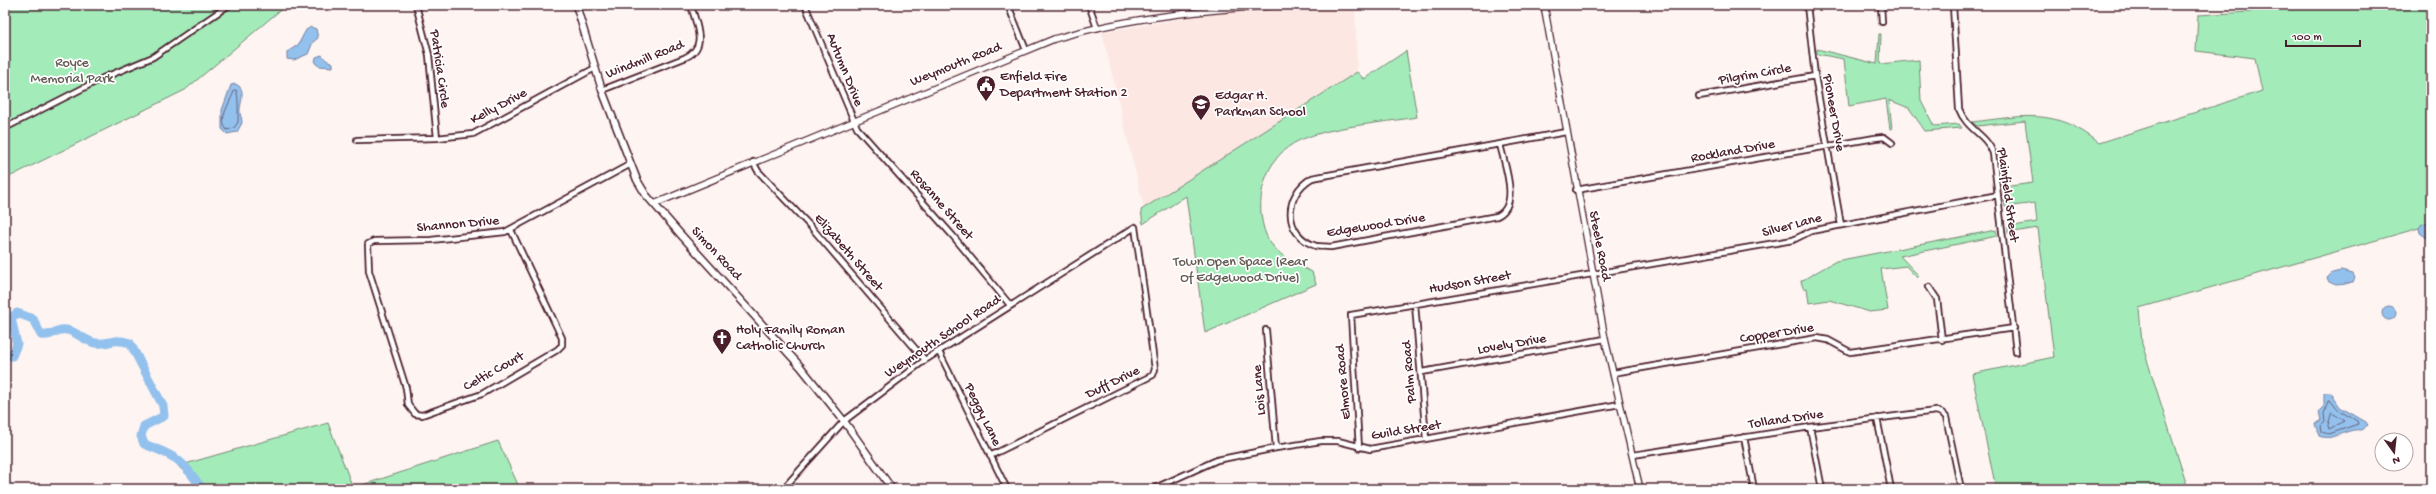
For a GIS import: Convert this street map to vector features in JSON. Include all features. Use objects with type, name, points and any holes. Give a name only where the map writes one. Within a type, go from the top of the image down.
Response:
[{"type":"main road","name":"Simon Road","points":[[576,5],[602,90],[629,165],[637,180],[654,204],[777,339],[844,421],[892,489]]},
{"type":"street","points":[[5,128],[103,78],[153,57],[229,5]]},
{"type":"street","name":"Patricia Circle","points":[[416,5],[429,55],[437,138]]},
{"type":"street","name":"Windmill Road","points":[[602,90],[684,58],[695,51],[700,40],[691,5]]},
{"type":"street","name":"Autumn Drive","points":[[806,5],[853,120]]},
{"type":"street","points":[[1008,5],[1026,50]]},
{"type":"street","points":[[1089,5],[1098,28]]},
{"type":"street","name":"Weymouth Road","points":[[654,204],[853,120],[1054,39],[1098,28],[1207,10],[1282,5]]},
{"type":"street","name":"Steele Road","points":[[1544,5],[1576,190],[1605,339],[1640,488]]},
{"type":"street","name":"Pioneer Drive","points":[[1807,5],[1815,76],[1841,225]]},
{"type":"street","points":[[1881,5],[1882,22]]},
{"type":"street","name":"Plainfield Street","points":[[1953,5],[1959,109],[1968,126],[1990,145],[1998,195],[2016,352]]},
{"type":"street","name":"Kelly Drive","points":[[357,140],[437,138],[473,134],[595,68]]},
{"type":"street","name":"Pilgrim Circle","points":[[1699,96],[1815,76]]},
{"type":"street","name":"Rosanne Street","points":[[853,120],[1010,305]]},
{"type":"street","name":"Edgewood Drive","points":[[1500,144],[1510,196],[1506,207],[1497,216],[1331,247],[1316,246],[1305,240],[1294,225],[1290,209],[1292,200],[1298,187],[1312,178],[1566,132]]},
{"type":"street","name":"Rockland Drive","points":[[1576,190],[1884,137],[1892,143]]},
{"type":"street","name":"Elizabeth Street","points":[[753,162],[758,171],[812,228],[925,360]]},
{"type":"street","name":"Shannon Drive","points":[[368,244],[374,241],[431,240],[511,230],[629,165]]},
{"type":"street","name":"Silver Lane","points":[[1592,273],[1597,275],[1793,240],[1811,231],[1998,195]]},
{"type":"street","name":"Weymouth School Road","points":[[783,489],[844,421],[925,360],[1135,227]]},
{"type":"street","name":"Duff Drive","points":[[990,456],[1153,375],[1155,369],[1135,227]]},
{"type":"street","name":"Celtic Court","points":[[368,244],[369,271],[406,388],[408,405],[415,414],[422,415],[482,394],[562,344],[562,338],[511,230]]},
{"type":"street","name":"Hudson Street","points":[[1351,315],[1592,273]]},
{"type":"street","points":[[1929,287],[1937,299],[1942,340]]},
{"type":"street","name":"Palm Road","points":[[1415,304],[1422,372],[1426,439]]},
{"type":"street","name":"Elmore Road","points":[[1351,315],[1360,448]]},
{"type":"street","name":"Copper Drive","points":[[1613,373],[1817,338],[1828,340],[1850,352],[1942,340],[2014,328]]},
{"type":"street","name":"Lois Lane","points":[[1266,330],[1276,448]]},
{"type":"street","name":"Lovely Drive","points":[[1422,372],[1605,339]]},
{"type":"street","name":"Peggy Lane","points":[[939,352],[1007,489]]},
{"type":"street","name":"Guild Street","points":[[1153,489],[1217,460],[1276,448],[1321,441],[1338,442],[1370,449],[1620,404]]},
{"type":"street","name":"Tolland Drive","points":[[1633,455],[1810,427],[1936,411],[1942,413],[1946,417],[1961,489]]},
{"type":"street","points":[[1877,418],[1891,489]]},
{"type":"street","points":[[1810,427],[1822,489]]},
{"type":"street","points":[[1744,438],[1754,489]]},
{"type":"street","points":[[1627,489],[1640,488]]},
{"type":"shaded area","name":"Edgar H. Parkman School","points":[[1355,6],[1357,72],[1144,208],[1102,32],[1210,14]]},
{"type":"green space","name":"Royce Memorial Park","points":[[5,5],[282,5],[284,7],[185,90],[5,179]]},
{"type":"green space","points":[[2266,5],[2431,5],[2431,221],[2419,228],[2139,308],[2142,344],[2188,489],[1996,489],[1972,374],[2054,357],[2038,228],[2008,233],[2008,227],[2037,222],[2035,203],[2005,207],[2003,187],[2033,183],[2025,121],[1977,126],[1972,122],[2023,117],[2053,119],[2068,124],[2099,143],[2262,91],[2255,58],[2196,51],[2198,15],[2250,12]]},
{"type":"green space","points":[[1879,34],[1881,34],[1880,64],[1919,60],[1921,101],[1934,126],[1959,124],[1962,128],[1925,131],[1909,108],[1889,100],[1892,129],[1890,129],[1886,99],[1849,106],[1844,59],[1817,54],[1817,49],[1877,64]]},
{"type":"green space","name":"Town Open Space (Rear Of Edgewood Drive)","points":[[1406,51],[1417,117],[1342,128],[1313,135],[1300,140],[1288,147],[1278,157],[1264,182],[1261,196],[1261,210],[1267,237],[1275,249],[1281,254],[1312,272],[1316,284],[1205,333],[1186,196],[1143,224],[1141,210],[1357,72],[1364,79]]},
{"type":"green space","points":[[1996,230],[1997,236],[1900,256],[1919,276],[1917,278],[1906,266],[1881,269],[1888,310],[1870,312],[1829,300],[1809,303],[1807,288],[1803,288],[1801,281],[1836,261]]},
{"type":"green space","points":[[328,423],[353,488],[498,441],[520,489],[201,489],[178,466]]},
{"type":"water","points":[[311,27],[316,29],[318,38],[313,42],[308,54],[294,60],[287,59],[287,52],[298,45],[306,30]]},
{"type":"water","points":[[322,55],[326,60],[333,63],[333,67],[319,66],[315,63],[316,57]]},
{"type":"water","points":[[235,84],[239,86],[242,93],[240,113],[242,123],[237,132],[227,134],[222,129],[222,110],[231,85]]},
{"type":"water","points":[[2431,221],[2431,237],[2427,238],[2420,233],[2419,228],[2422,224]]},
{"type":"water","points":[[2341,271],[2353,274],[2355,278],[2353,283],[2336,285],[2329,282],[2327,278],[2332,273]]},
{"type":"water","points":[[2386,306],[2392,306],[2396,310],[2396,316],[2392,320],[2386,320],[2382,316],[2382,310]]},
{"type":"water","points":[[2324,393],[2331,393],[2340,407],[2366,422],[2368,425],[2361,430],[2350,431],[2335,436],[2319,436],[2315,424],[2321,420],[2319,412],[2324,407]]},
{"type":"waterway","points":[[5,355],[12,356],[17,344],[11,318],[17,313],[33,319],[41,335],[50,335],[61,330],[66,330],[96,343],[115,341],[130,343],[163,406],[164,416],[144,426],[141,436],[144,444],[164,452],[178,460],[189,471],[202,489]]},
{"type":"place","name":"Enfield Fire Department Station 2","points":[[986,102]]},
{"type":"place","name":"Edgar H. Parkman School","points":[[1201,121]]},
{"type":"place","name":"Holy Family Roman Catholic Church","points":[[722,355]]}]
